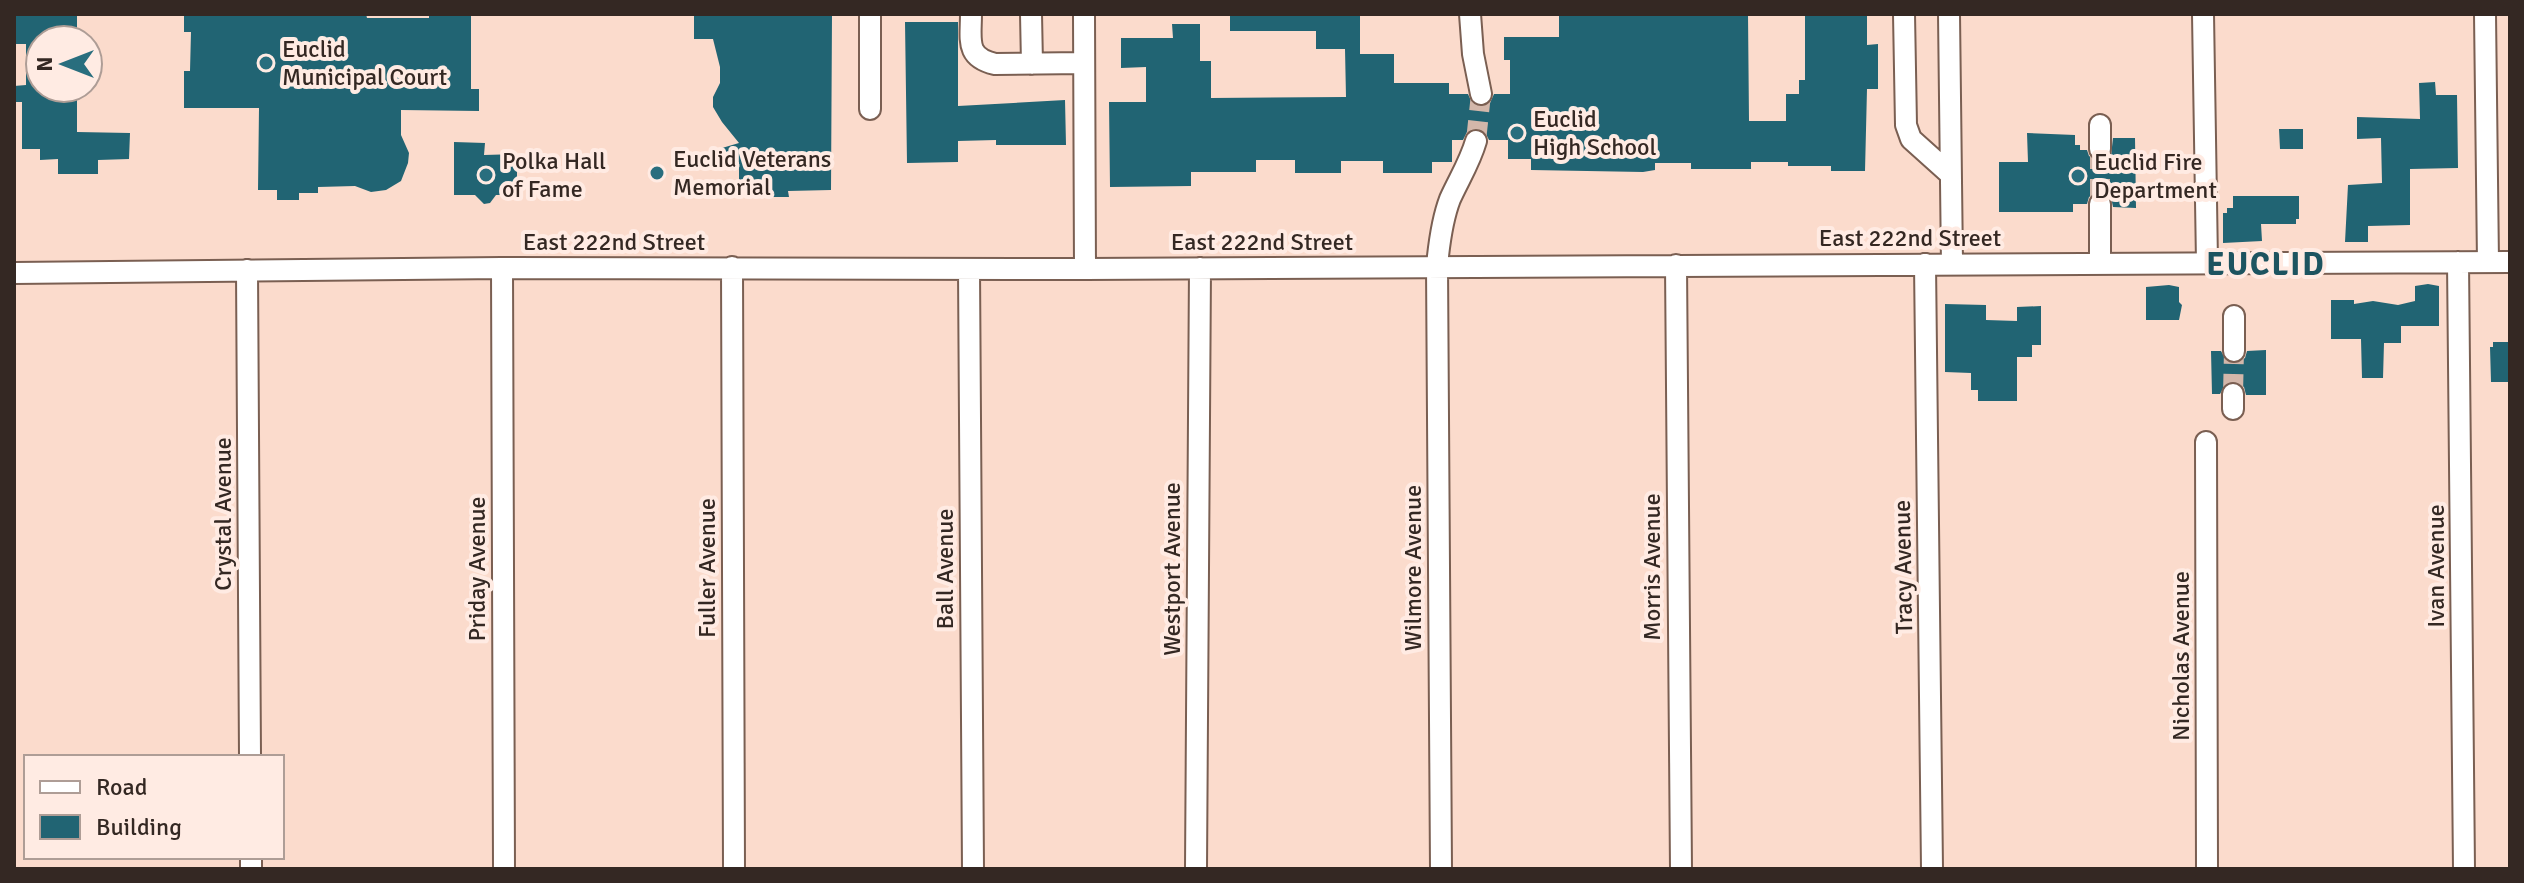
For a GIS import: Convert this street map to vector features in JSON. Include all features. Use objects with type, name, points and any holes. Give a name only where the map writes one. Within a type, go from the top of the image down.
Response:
[{"type":"street","points":[[870,14],[870,109]]},
{"type":"street","points":[[971,14],[971,47],[977,58],[995,64],[1084,63]]},
{"type":"street","points":[[1031,14],[1032,64]]},
{"type":"street","points":[[1084,14],[1085,269]]},
{"type":"street","points":[[1470,14],[1473,54],[1481,94]]},
{"type":"street","points":[[1904,14],[1906,125],[1911,139],[1950,174]]},
{"type":"street","points":[[1949,14],[1952,264]]},
{"type":"street","points":[[2203,14],[2207,262]]},
{"type":"street","points":[[2485,14],[2488,262]]},
{"type":"street","points":[[2100,125],[2100,149]]},
{"type":"street","name":"Wilmore Avenue","points":[[1441,869],[1437,266],[1439,241],[1449,201],[1476,141]]},
{"type":"street","points":[[2100,204],[2100,263]]},
{"type":"street","name":"Ivan Avenue","points":[[2458,262],[2464,869]]},
{"type":"street","name":"East 222nd Street","points":[[14,273],[502,268],[1085,269],[2510,262]]},
{"type":"street","name":"Tracy Avenue","points":[[1925,264],[1932,869]]},
{"type":"street","name":"Morris Avenue","points":[[1676,265],[1681,869]]},
{"type":"street","name":"Fuller Avenue","points":[[732,267],[734,869]]},
{"type":"street","name":"Priday Avenue","points":[[502,268],[504,869]]},
{"type":"street","name":"Westport Avenue","points":[[1196,869],[1200,268]]},
{"type":"street","name":"Ball Avenue","points":[[969,269],[973,869]]},
{"type":"street","name":"Crystal Avenue","points":[[247,270],[250,755]]},
{"type":"street","points":[[2234,316],[2234,351]]},
{"type":"street","name":"Nicholas Avenue","points":[[2206,442],[2207,869]]},
{"type":"building","points":[[14,14],[77,14],[77,24],[24,24],[24,44],[14,44]]},
{"type":"building","points":[[184,14],[366,14],[367,18],[429,18],[429,14],[471,14],[471,89],[479,89],[479,111],[401,110],[401,135],[409,153],[408,163],[401,181],[386,190],[371,192],[355,186],[318,187],[318,193],[299,193],[299,200],[277,200],[277,190],[258,190],[259,108],[184,108],[184,71],[190,71],[191,32],[184,32]]},
{"type":"building","points":[[694,14],[832,14],[831,190],[788,191],[789,197],[770,197],[770,191],[739,192],[739,162],[726,165],[722,148],[739,143],[713,107],[713,97],[720,83],[720,67],[713,39],[694,39]]},
{"type":"building","points":[[1230,14],[1360,14],[1360,54],[1394,54],[1394,83],[1449,83],[1449,94],[1468,94],[1472,103],[1483,107],[1490,103],[1494,94],[1510,94],[1510,60],[1504,60],[1504,37],[1559,37],[1559,14],[1748,14],[1749,121],[1786,121],[1786,94],[1799,94],[1799,80],[1805,80],[1805,14],[1867,14],[1867,45],[1878,44],[1878,89],[1867,89],[1865,171],[1831,171],[1831,166],[1788,166],[1788,162],[1751,162],[1751,169],[1691,169],[1691,163],[1655,163],[1655,170],[1643,172],[1531,170],[1531,159],[1508,159],[1508,140],[1489,140],[1485,132],[1474,128],[1467,132],[1463,140],[1452,140],[1452,162],[1432,162],[1432,173],[1383,173],[1383,161],[1341,161],[1341,173],[1295,173],[1295,160],[1256,160],[1256,172],[1191,172],[1191,186],[1110,187],[1109,102],[1146,102],[1146,67],[1121,68],[1121,38],[1173,38],[1172,24],[1200,24],[1200,61],[1211,61],[1211,98],[1346,97],[1345,49],[1316,49],[1316,31],[1230,31]]},
{"type":"building","points":[[905,22],[958,22],[958,106],[1065,100],[1066,145],[996,145],[996,140],[958,141],[958,162],[907,163]]},
{"type":"building","points":[[2435,82],[2436,95],[2457,95],[2458,168],[2410,169],[2410,225],[2368,226],[2368,242],[2345,242],[2348,185],[2382,183],[2381,138],[2357,139],[2357,117],[2420,119],[2419,83]]},
{"type":"building","points":[[24,85],[24,104],[77,104],[77,132],[130,133],[129,159],[98,160],[98,174],[58,174],[58,159],[40,160],[40,149],[22,149],[22,102],[14,102],[14,86]]},
{"type":"building","points":[[2279,129],[2303,129],[2303,149],[2280,149]]},
{"type":"building","points":[[2027,133],[2075,135],[2075,145],[2080,145],[2080,150],[2087,150],[2089,156],[2099,162],[2111,156],[2113,138],[2135,138],[2136,208],[2113,207],[2111,197],[2099,191],[2089,197],[2087,204],[2073,204],[2073,212],[1999,212],[1999,162],[2028,162]]},
{"type":"building","name":"Polka Hall of Fame","points":[[454,142],[485,143],[484,155],[517,154],[517,195],[496,195],[490,203],[484,204],[475,195],[454,195]]},
{"type":"building","points":[[2233,196],[2299,196],[2299,219],[2296,219],[2296,224],[2261,224],[2262,241],[2223,243],[2223,213],[2227,213],[2227,208],[2233,208]]},
{"type":"building","points":[[2415,286],[2439,286],[2439,326],[2401,326],[2401,343],[2384,343],[2383,378],[2362,378],[2361,339],[2331,339],[2331,300],[2398,305],[2415,301]]},
{"type":"building","points":[[2146,287],[2179,287],[2179,302],[2182,305],[2179,320],[2146,320]]},
{"type":"building","points":[[1945,304],[1986,305],[1986,320],[2017,321],[2017,307],[2041,306],[2041,345],[2032,345],[2032,357],[2017,357],[2017,401],[1978,401],[1978,390],[1971,390],[1971,373],[1945,372]]},
{"type":"building","points":[[2493,342],[2510,342],[2510,382],[2491,382],[2490,347],[2493,347]]},
{"type":"building","points":[[2266,350],[2266,395],[2246,395],[2244,387],[2234,381],[2226,383],[2220,394],[2212,394],[2211,351],[2221,351],[2227,362],[2235,364],[2245,358],[2247,351]]},
{"type":"tunnel","points":[[1476,141],[1481,94]]},
{"type":"tunnel","points":[[2100,149],[2100,204]]},
{"type":"tunnel","points":[[2233,394],[2234,351]]},
{"type":"place","name":"Euclid Municipal Court","points":[[266,63]]},
{"type":"place","name":"Euclid High School","points":[[1517,133]]},
{"type":"place","name":"Euclid Veterans Memorial","points":[[657,173]]},
{"type":"place","name":"Polka Hall of Fame","points":[[486,175]]},
{"type":"place","name":"Euclid Fire Department","points":[[2078,176]]},
{"type":"district","name":"EUCLID","points":[[2266,264]]}]
